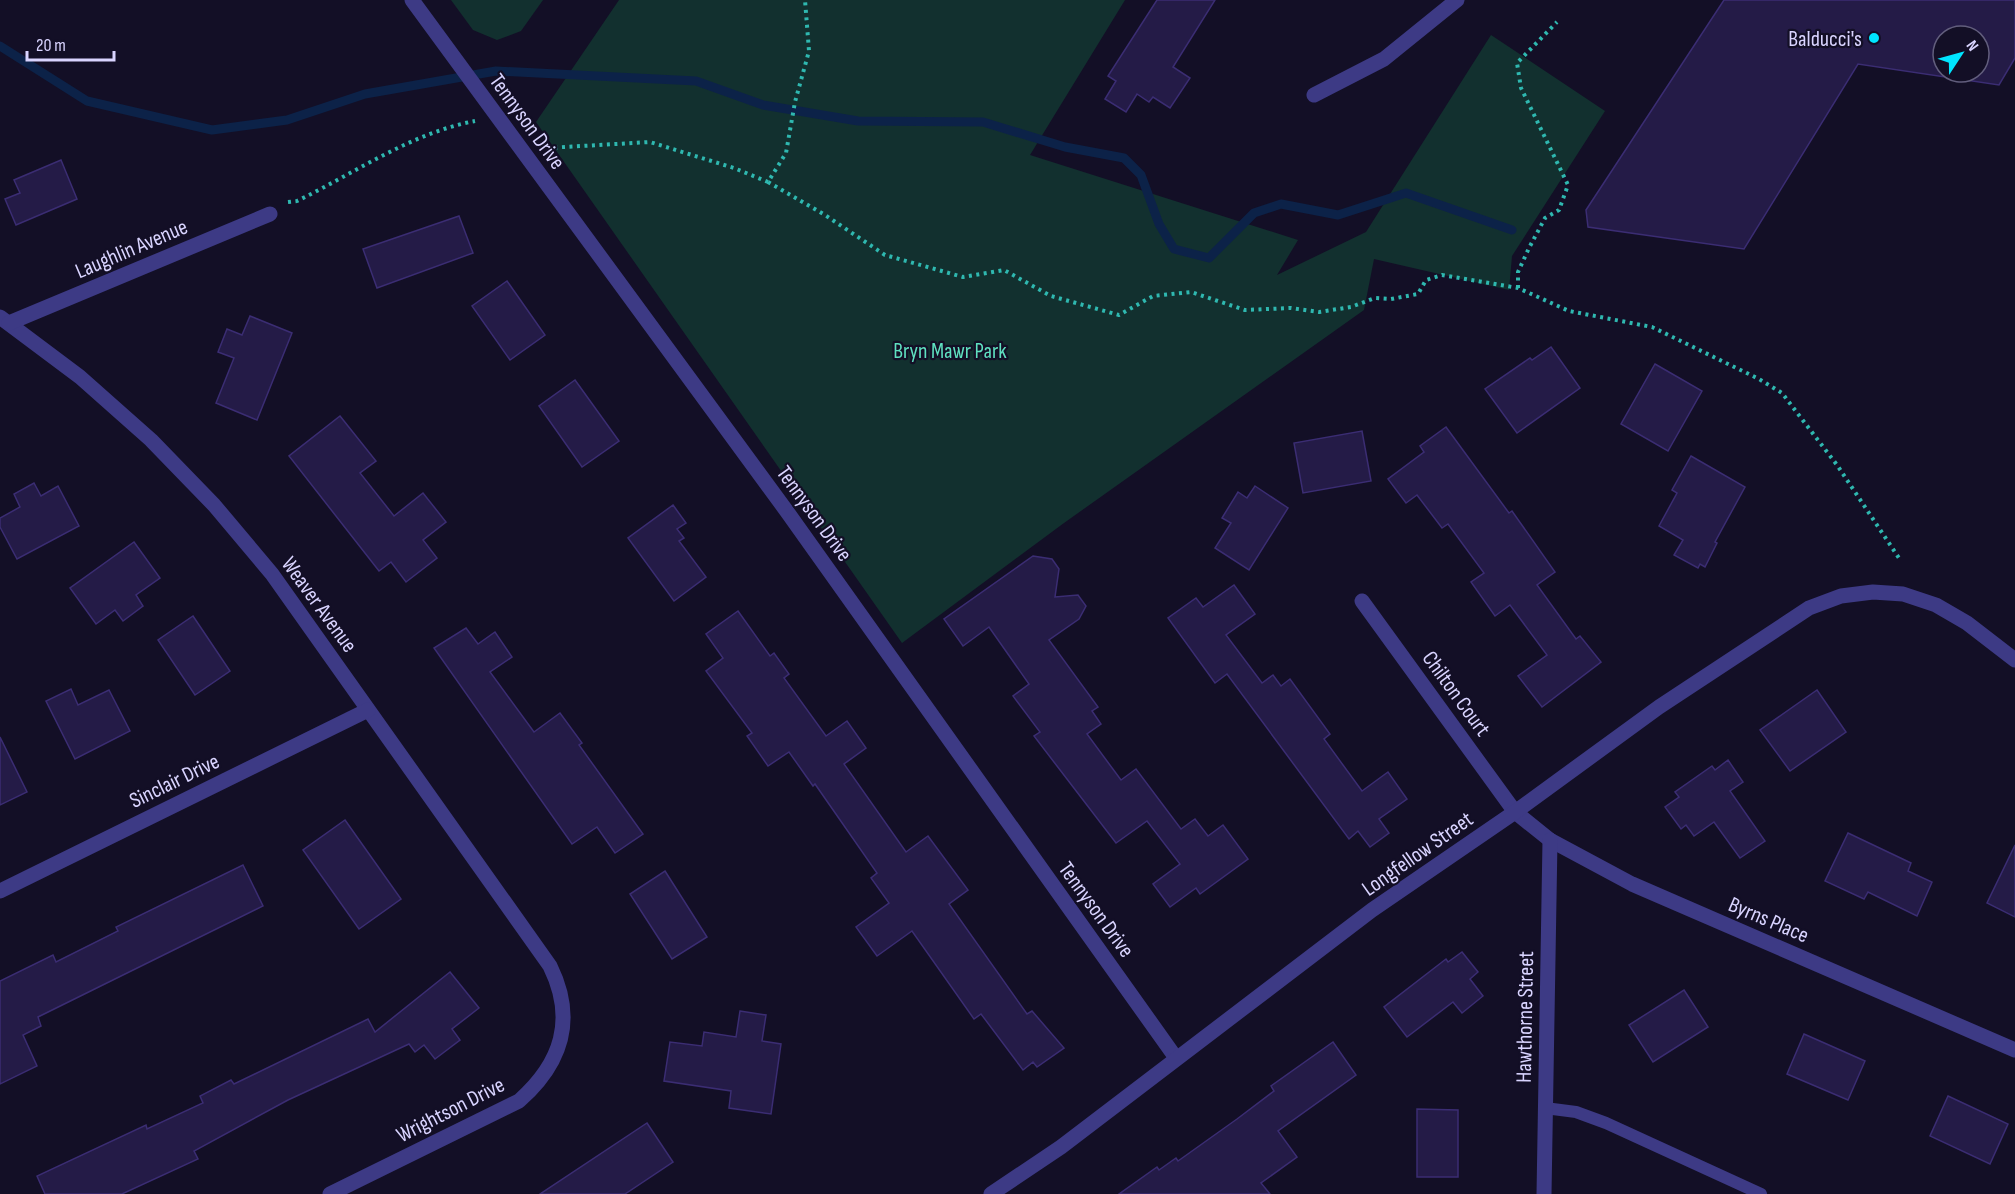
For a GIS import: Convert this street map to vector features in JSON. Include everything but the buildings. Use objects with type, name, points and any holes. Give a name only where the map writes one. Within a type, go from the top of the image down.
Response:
[{"type":"street","name":"Tennyson Drive","points":[[412,0],[794,522],[1176,1058]]},
{"type":"street","points":[[1314,95],[1384,59],[1457,0]]},
{"type":"street","name":"Laughlin Avenue","points":[[4,320],[270,214]]},
{"type":"street","name":"Weaver Avenue","points":[[4,320],[107,400],[151,440],[214,505],[272,574],[550,966]]},
{"type":"street","name":"Longfellow Street","points":[[991,1194],[1061,1146],[1372,910],[1515,812],[1659,707],[1809,608],[1841,596],[1903,594],[1936,605],[1967,623],[2015,660]]},
{"type":"street","name":"Chilton Court","points":[[1362,601],[1515,812]]},
{"type":"street","name":"Sinclair Drive","points":[[0,891],[368,710]]},
{"type":"street","name":"Byrns Place","points":[[1515,812],[1550,840],[1632,884],[2015,1050]]},
{"type":"street","name":"Hawthorne Street","points":[[1544,1194],[1550,840]]},
{"type":"street","name":"Wrightson Drive","points":[[330,1194],[519,1101],[540,1082],[555,1059],[562,1034],[563,1006],[550,966]]},
{"type":"lane","points":[[1545,1108],[1576,1112],[1606,1123],[1761,1194]]},
{"type":"path","points":[[768,182],[786,153],[795,102],[808,51],[805,0]]},
{"type":"path","points":[[1518,288],[1518,272],[1529,248],[1545,218],[1559,210],[1568,185],[1521,88],[1517,63],[1557,22]]},
{"type":"path","points":[[270,214],[273,205],[297,201],[415,141],[460,124],[497,117]]},
{"type":"path","points":[[522,150],[650,142],[734,168],[768,182],[825,215],[885,255],[963,277],[1004,270],[1051,296],[1119,315],[1153,296],[1191,292],[1245,310],[1291,308],[1319,312],[1351,307],[1375,298],[1391,299],[1418,294],[1426,280],[1442,275],[1518,288],[1569,311],[1652,327],[1759,378],[1782,393],[1848,481],[1899,558]]},
{"type":"green space","points":[[451,0],[543,0],[521,31],[497,40],[473,30]]},
{"type":"green space","name":"Bryn Mawr Park","points":[[619,0],[1125,0],[1030,155],[1298,240],[1277,275],[1366,232],[1491,35],[1605,111],[1512,256],[1509,290],[1374,259],[1364,310],[1064,523],[902,643],[536,122]]},
{"type":"waterway","points":[[0,46],[87,101],[212,130],[287,120],[365,94],[496,71],[696,81],[763,105],[858,121],[983,122],[1065,147],[1124,158],[1141,175],[1159,224],[1174,249],[1209,258],[1254,213],[1281,204],[1338,215],[1406,193],[1512,230]]},
{"type":"place","name":"Balducci's","points":[[1874,38]]}]
